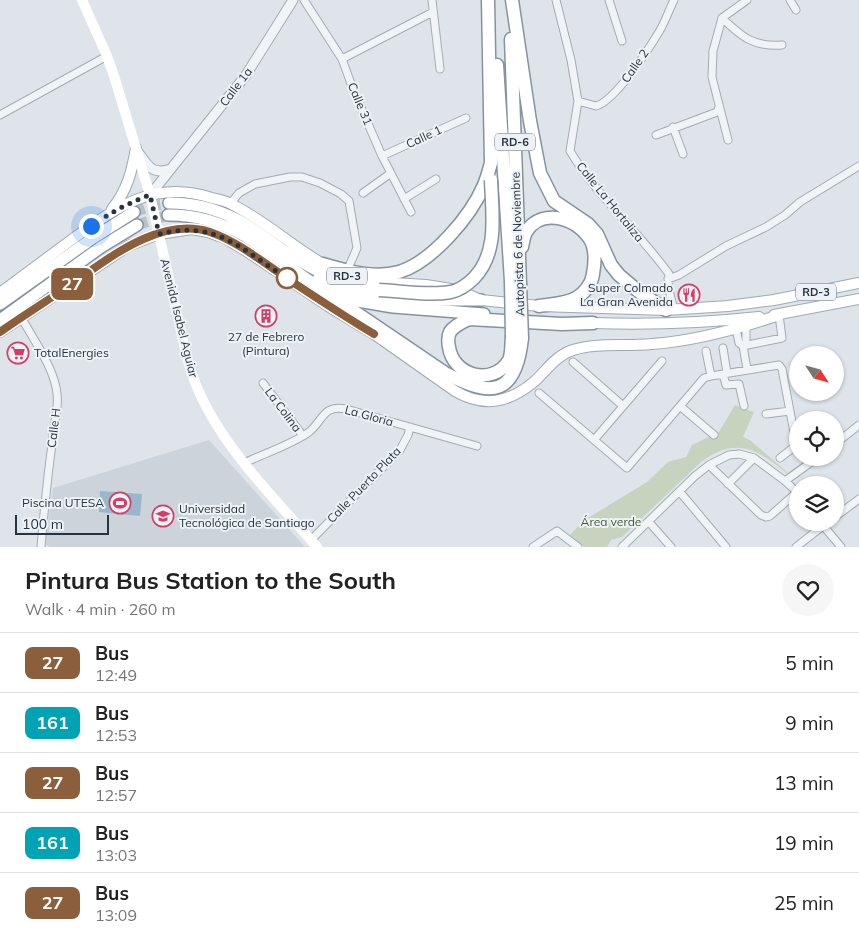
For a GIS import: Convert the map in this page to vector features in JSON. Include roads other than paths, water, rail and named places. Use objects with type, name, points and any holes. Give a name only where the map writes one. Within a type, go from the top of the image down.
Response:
[{"type":"highway","points":[[285,252],[330,278],[348,285],[379,290],[454,292],[462,288],[480,272],[487,260],[492,235],[488,0]]},
{"type":"highway","name":"Autopista 6 de Noviembre","points":[[493,0],[515,282],[517,338]]},
{"type":"highway","points":[[511,0],[540,173],[554,201],[588,224],[597,234],[610,265],[619,275],[638,291],[670,310]]},
{"type":"highway","name":"Autopista 6 de Noviembre","points":[[511,0],[518,259],[515,282]]},
{"type":"highway","points":[[323,264],[347,271],[384,274],[399,272],[414,265],[450,235],[472,207],[484,186],[491,163]]},
{"type":"highway","name":"RD-3","points":[[169,203],[204,206],[221,211],[254,228],[323,279],[351,292],[403,299],[481,300]]},
{"type":"highway","points":[[0,304],[93,238],[134,212]]},
{"type":"highway","name":"RD-3","points":[[168,215],[204,218],[232,228],[327,293],[360,303],[593,323]]},
{"type":"highway","points":[[518,259],[525,233],[542,218],[555,217],[576,225],[585,232],[592,243],[595,265],[593,278],[586,290],[576,299],[539,306]]},
{"type":"highway","points":[[0,320],[101,246],[137,225]]},
{"type":"highway","points":[[327,293],[445,373],[480,389],[501,387],[511,378],[520,358],[517,338]]},
{"type":"highway","points":[[517,338],[509,359],[493,375],[484,376],[462,371],[450,354],[449,333],[458,324],[468,319],[562,324],[593,323]]},
{"type":"highway","points":[[374,334],[418,354]]},
{"type":"main road","name":"Avenida Isabel Aguiar","points":[[82,0],[107,56],[150,195],[186,358],[195,383],[214,422],[244,463],[314,543]]},
{"type":"main road","points":[[108,214],[126,189],[133,167],[136,148]]},
{"type":"main road","name":"RD-3","points":[[1,289],[108,214],[150,195],[185,191],[231,204],[256,217],[323,264],[356,279],[426,285],[456,290],[481,300],[539,306],[670,310],[774,300],[859,284]]},
{"type":"main road","name":"RD-3","points":[[0,332],[128,246],[159,234],[192,229],[225,238],[374,334]]},
{"type":"main road","name":"RD-3","points":[[593,323],[644,325],[717,322],[778,315],[859,298]]},
{"type":"main road","points":[[374,334],[466,398],[486,402],[504,399],[518,392],[535,380],[552,361],[573,350],[587,347],[652,344],[684,340],[741,327],[778,315]]},
{"type":"street","name":"Calle 1a","points":[[150,195],[246,75],[294,0]]},
{"type":"street","name":"Calle 31","points":[[304,0],[342,59],[382,156],[411,212]]},
{"type":"street","points":[[432,0],[440,69]]},
{"type":"street","name":"Calle La Hortaliza","points":[[556,0],[571,60],[578,101],[570,151],[614,210],[669,274],[670,310]]},
{"type":"street","points":[[609,0],[622,41]]},
{"type":"street","name":"Calle 2","points":[[578,101],[596,106],[612,96],[627,79],[659,32],[674,0]]},
{"type":"street","points":[[728,140],[712,77],[711,65],[722,18],[746,0]]},
{"type":"street","points":[[790,0],[796,10]]},
{"type":"street","points":[[342,59],[433,12]]},
{"type":"street","points":[[722,18],[747,40],[768,46],[782,45]]},
{"type":"street","points":[[0,115],[107,56]]},
{"type":"street","points":[[656,135],[717,112],[720,107]]},
{"type":"street","name":"Calle 1","points":[[382,156],[466,118]]},
{"type":"street","points":[[673,127],[682,154]]},
{"type":"street","points":[[136,148],[156,172],[171,169]]},
{"type":"street","points":[[668,279],[726,246],[766,228],[800,202],[859,166]]},
{"type":"street","points":[[363,193],[391,173]]},
{"type":"street","points":[[231,204],[239,193],[255,184],[290,177],[302,177],[320,183],[341,194],[349,201],[358,248],[347,271]]},
{"type":"street","points":[[404,198],[436,179]]},
{"type":"street","points":[[743,346],[782,338],[778,315]]},
{"type":"street","name":"Calle H","points":[[21,318],[51,372],[58,393],[41,545]]},
{"type":"street","points":[[741,327],[739,343],[743,346],[747,369]]},
{"type":"street","points":[[723,348],[726,385],[739,384],[744,406]]},
{"type":"street","points":[[706,351],[711,376]]},
{"type":"street","points":[[594,440],[662,360]]},
{"type":"street","points":[[573,362],[623,406]]},
{"type":"street","points":[[539,393],[627,468],[704,378],[747,369],[781,366],[790,411]]},
{"type":"street","name":"La Colina","points":[[263,383],[303,436]]},
{"type":"street","points":[[680,406],[714,435]]},
{"type":"street","name":"La Gloria","points":[[244,463],[303,436],[312,430],[324,415],[334,408],[346,409],[477,446]]},
{"type":"street","points":[[766,414],[789,411]]},
{"type":"street","points":[[844,437],[859,425]]},
{"type":"street","name":"Calle Puerto Plata","points":[[314,543],[400,450],[410,427]]},
{"type":"street","points":[[780,458],[789,451]]},
{"type":"street","points":[[622,547],[695,476],[709,465],[729,455],[738,454],[754,458],[789,485]]},
{"type":"street","points":[[728,484],[754,458]]},
{"type":"street","points":[[709,465],[761,515],[770,516],[789,499]]},
{"type":"street","points":[[785,481],[806,466]]},
{"type":"street","points":[[680,492],[726,547]]},
{"type":"street","points":[[844,510],[859,499]]},
{"type":"street","points":[[649,522],[671,547]]},
{"type":"street","points":[[533,547],[558,531],[578,547]]},
{"type":"street","points":[[796,547],[816,531]]},
{"type":"street","points":[[830,531],[841,547]]},
{"type":"street","points":[[41,545],[49,547]]},
{"type":"water","name":"Piscina UTESA","points":[[100,491],[142,494],[140,516],[99,512]]},
{"type":"tunnel","points":[[134,212],[151,206],[169,203]]},
{"type":"tunnel","points":[[137,225],[168,215]]},
{"type":"place","name":"Super Colmado La Gran Avenida","points":[[689,295]]},
{"type":"place","name":"27 de Febrero (Pintura)","points":[[266,316]]},
{"type":"place","name":"TotalEnergies","points":[[18,353]]},
{"type":"place","name":"Piscina UTESA","points":[[120,503]]},
{"type":"place","name":"Universidad Tecnológica de Santiago","points":[[163,516]]},
{"type":"park label","name":"Área verde","points":[[611,522]]}]
